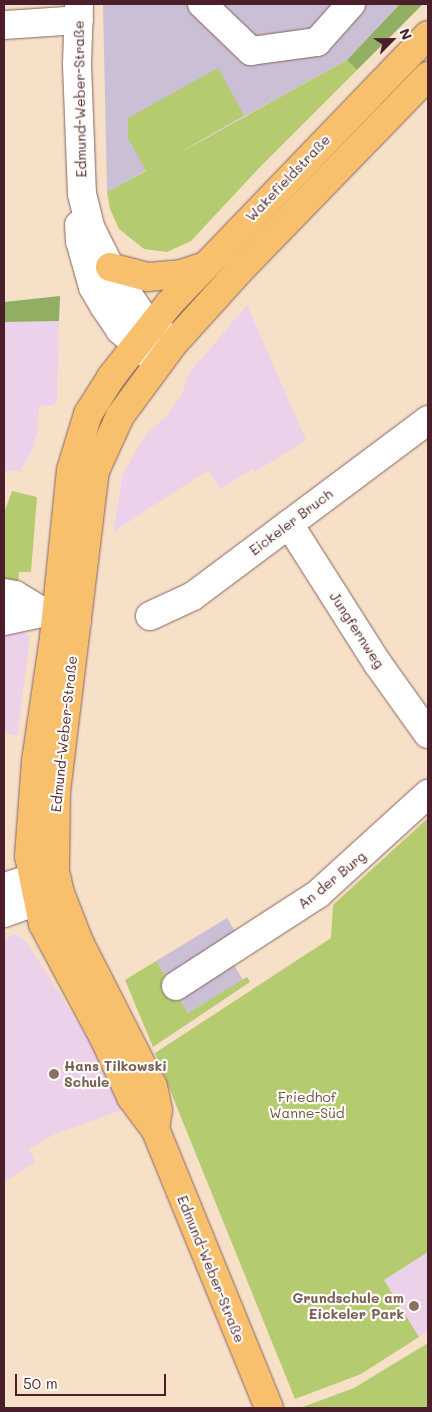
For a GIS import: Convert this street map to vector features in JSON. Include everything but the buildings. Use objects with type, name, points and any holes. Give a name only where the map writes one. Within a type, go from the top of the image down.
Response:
[{"type":"main road","name":"Wakefieldstraße","points":[[143,335],[203,267],[428,35]]},
{"type":"main road","points":[[165,353],[238,271],[428,76]]},
{"type":"main road","points":[[110,267],[148,277],[180,274],[203,267]]},
{"type":"main road","name":"Edmund-Weber-Straße","points":[[143,335],[88,414],[75,452],[58,618],[30,819],[45,885],[80,944],[153,1087],[158,1110],[154,1129],[269,1408]]},
{"type":"main road","name":"Edmund-Weber-Straße","points":[[58,618],[94,471],[120,416],[165,353]]},
{"type":"street","points":[[202,4],[251,50],[317,42],[351,4]]},
{"type":"street","points":[[4,25],[79,12]]},
{"type":"street","name":"Edmund-Weber-Straße","points":[[79,12],[77,74],[82,194],[91,229],[143,335]]},
{"type":"street","name":"Edmund-Weber-Straße","points":[[82,194],[78,210],[80,241],[93,287],[110,316],[143,335],[165,353]]},
{"type":"street","name":"Eickeler Bruch","points":[[150,616],[192,596],[428,420]]},
{"type":"street","name":"Jungfernweg","points":[[289,524],[378,664],[428,734]]},
{"type":"street","points":[[4,593],[14,595],[58,618]]},
{"type":"street","points":[[4,621],[58,618]]},
{"type":"street","name":"An der Burg","points":[[176,986],[228,954],[343,875],[428,794]]},
{"type":"street","points":[[4,887],[45,885]]},
{"type":"street","points":[[4,913],[45,885]]},
{"type":"shaded area","points":[[103,4],[400,4],[347,60],[107,192]]},
{"type":"shaded area","points":[[247,305],[306,440],[255,472],[252,469],[221,489],[208,470],[113,532],[123,474],[146,434],[166,417],[182,395],[188,375]]},
{"type":"shaded area","points":[[59,321],[57,400],[54,405],[39,406],[37,434],[32,451],[20,471],[4,471],[4,322]]},
{"type":"shaded area","points":[[4,629],[22,629],[30,637],[17,736],[4,732]]},
{"type":"shaded area","points":[[227,918],[236,933],[221,943],[243,980],[188,1013],[156,961]]},
{"type":"shaded area","name":"Hans Tilkowski Schule","points":[[15,934],[26,941],[88,1039],[122,1110],[55,1134],[29,1149],[35,1162],[4,1182],[4,939]]},
{"type":"shaded area","name":"Grundschule am Eickeler Park","points":[[428,1252],[428,1331],[419,1337],[384,1280]]},
{"type":"green space","points":[[400,4],[423,4],[357,70],[347,60]]},
{"type":"green space","points":[[347,60],[357,70],[261,166],[191,241],[167,252],[144,249],[119,229],[110,209],[107,192],[146,171],[128,138],[128,118],[218,68],[244,115],[174,156]]},
{"type":"green space","points":[[60,296],[59,321],[4,322],[4,302]]},
{"type":"green space","points":[[12,491],[37,497],[31,572],[19,572],[18,590],[4,586],[4,513]]},
{"type":"green space","name":"Friedhof Wanne-Süd","points":[[428,818],[428,1252],[384,1280],[419,1337],[361,1374],[295,1399],[155,1053],[331,938],[333,905]]},
{"type":"green space","points":[[156,961],[188,1013],[247,977],[250,982],[153,1047],[125,980]]},
{"type":"green space","points":[[428,1343],[428,1408],[300,1408],[354,1388]]},
{"type":"place","name":"Hans Tilkowski Schule","points":[[54,1074]]},
{"type":"place","name":"Grundschule am Eickeler Park","points":[[414,1306]]}]
